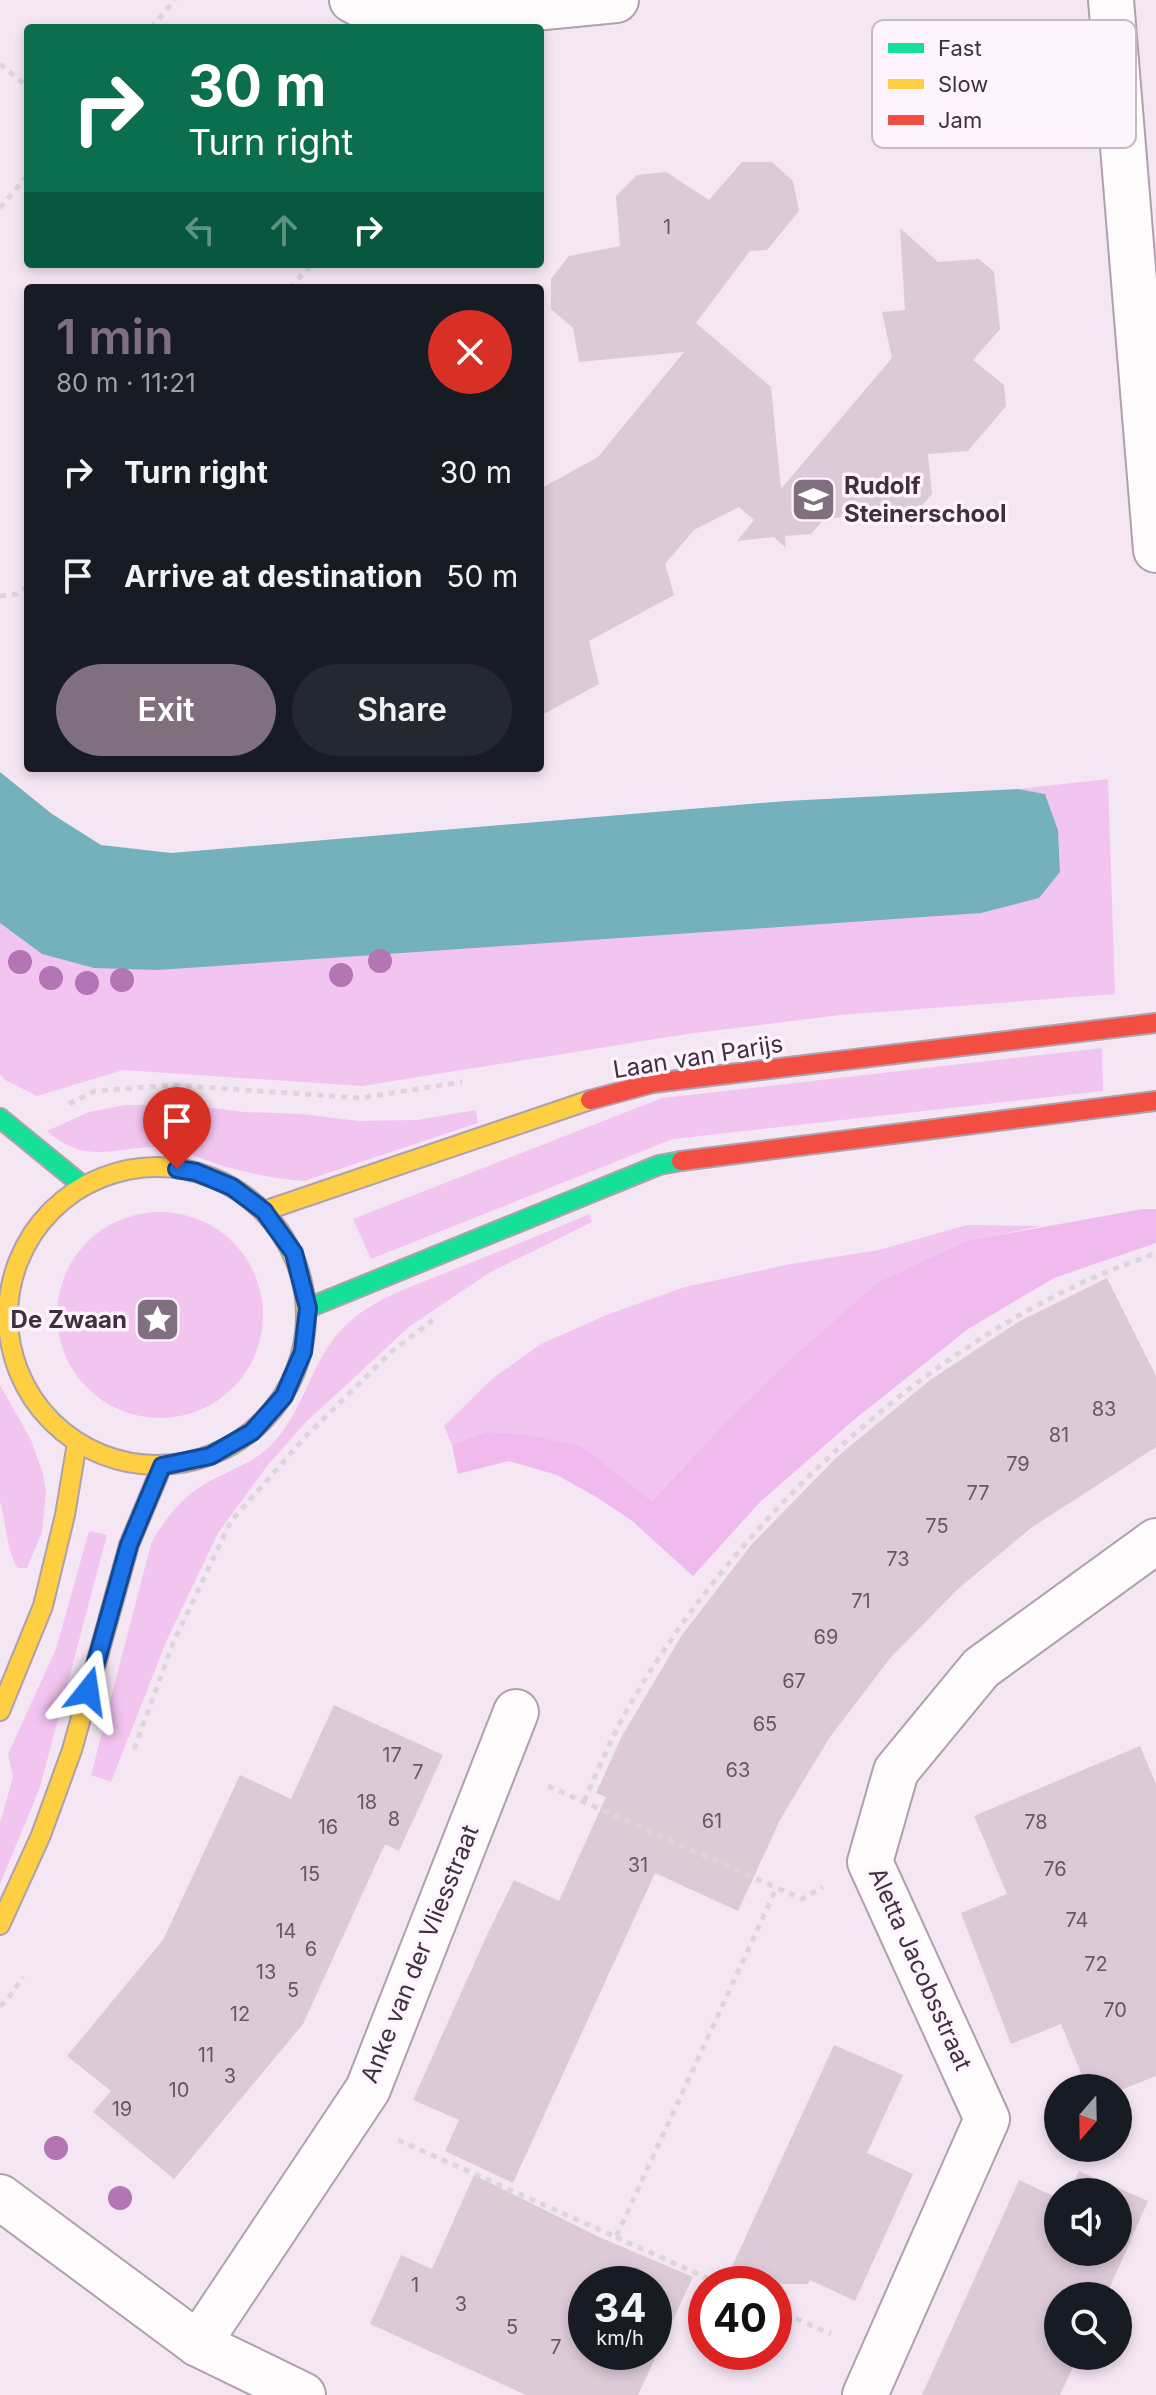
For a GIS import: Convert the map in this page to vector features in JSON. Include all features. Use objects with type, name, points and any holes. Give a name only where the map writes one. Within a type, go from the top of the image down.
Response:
[{"type":"street","points":[[352,0],[370,10],[404,18],[616,0]]},
{"type":"street","points":[[1111,0],[1113,20]]},
{"type":"street","points":[[1123,148],[1156,550]]},
{"type":"street","name":"Laan van Parijs","points":[[264,1211],[640,1086],[1156,1023]]},
{"type":"street","points":[[308,1308],[659,1165],[709,1156],[1156,1101]]},
{"type":"street","points":[[0,1118],[82,1185]]},
{"type":"street","points":[[157,1166],[196,1172],[232,1187],[264,1211],[294,1253],[308,1308],[303,1352],[284,1396],[252,1432],[210,1456],[162,1466],[117,1461],[77,1443],[51,1422],[29,1395],[15,1364],[8,1330],[8,1296],[16,1260],[32,1233],[54,1206],[82,1185],[118,1171],[157,1166]]},
{"type":"street","points":[[0,1249],[16,1260]]},
{"type":"street","points":[[0,1711],[43,1606],[65,1515],[77,1443]]},
{"type":"street","points":[[0,1925],[41,1835],[72,1750],[129,1545],[162,1466]]},
{"type":"street","name":"Aletta Jacobsstraat","points":[[865,2395],[987,2119],[870,1862],[896,1771],[981,1668],[1156,1541]]},
{"type":"street","name":"Anke van der Vliesstraat","points":[[198,2344],[368,2089],[516,1712]]},
{"type":"street","points":[[0,2197],[198,2344],[303,2395]]},
{"type":"path","points":[[154,24],[175,0]]},
{"type":"path","points":[[0,64],[24,84]]},
{"type":"path","points":[[0,208],[24,180]]},
{"type":"path","points":[[294,284],[308,268]]},
{"type":"path","points":[[0,596],[17,594],[24,589]]},
{"type":"path","points":[[584,1801],[623,1718],[691,1613],[813,1471],[899,1398],[988,1334],[1088,1279],[1156,1253]]},
{"type":"path","points":[[130,1759],[174,1641],[231,1521],[307,1435]]},
{"type":"path","points":[[496,1763],[802,1899],[870,1862]]},
{"type":"path","points":[[616,2237],[777,1887]]},
{"type":"path","points":[[0,2006],[24,1974]]},
{"type":"path","points":[[349,2117],[688,2270]]},
{"type":"shaded area","points":[[1108,779],[1115,994],[840,1015],[687,1034],[362,1086],[123,1070],[37,1096],[5,1080],[0,1074],[0,923],[42,954],[1060,872],[1058,830],[1045,794],[1018,789]]},
{"type":"shaded area","points":[[1102,1048],[1103,1091],[673,1139],[371,1259],[353,1219],[662,1098]]},
{"type":"shaded area","points":[[126,1105],[188,1105],[359,1121],[417,1120],[476,1110],[478,1123],[304,1181],[249,1173],[171,1149],[154,1147],[93,1152],[63,1143],[47,1131],[89,1112]]},
{"type":"shaded area","points":[[1156,1209],[1156,1243],[1054,1278],[968,1329],[855,1419],[761,1501],[693,1576],[631,1520],[557,1475],[509,1461],[458,1474],[452,1445],[485,1432],[525,1435],[582,1446],[652,1501],[788,1361],[878,1282],[966,1241]]},
{"type":"shaded area","points":[[160,1212],[200,1220],[233,1242],[255,1275],[263,1315],[255,1355],[233,1388],[200,1410],[160,1418],[120,1410],[87,1388],[65,1355],[57,1315],[65,1275],[87,1242],[120,1220]]},
{"type":"shaded area","points":[[590,1214],[592,1222],[489,1273],[410,1326],[306,1422],[267,1466],[218,1533],[166,1642],[111,1782],[91,1775],[151,1544],[177,1507],[197,1489],[257,1457],[274,1442],[285,1429],[332,1341],[367,1308]]},
{"type":"shaded area","points":[[967,1225],[1042,1226],[966,1241],[878,1282],[788,1361],[652,1501],[582,1446],[485,1432],[452,1445],[444,1426],[493,1378],[541,1344],[609,1314],[685,1287],[791,1264],[879,1250]]},
{"type":"shaded area","points":[[0,1385],[31,1440],[46,1493],[42,1532],[27,1568],[18,1568],[14,1562],[0,1502]]},
{"type":"shaded area","points":[[89,1531],[107,1535],[40,1787],[0,1884],[0,1823],[13,1777],[8,1754],[56,1649]]},
{"type":"water","points":[[0,772],[52,814],[101,845],[171,853],[786,801],[1018,789],[1045,794],[1058,830],[1060,872],[1039,898],[981,913],[158,970],[94,968],[42,954],[0,923]]},
{"type":"building","points":[[742,162],[772,162],[793,181],[799,211],[767,250],[750,251],[696,323],[771,387],[781,489],[892,358],[882,312],[905,310],[900,228],[938,262],[979,259],[994,272],[1000,329],[973,360],[1004,385],[1006,406],[968,451],[928,454],[932,494],[918,510],[824,519],[811,534],[785,536],[786,548],[774,537],[737,541],[754,520],[739,507],[694,530],[665,564],[674,595],[589,641],[599,684],[544,714],[544,487],[598,457],[684,352],[579,362],[573,328],[551,309],[551,279],[569,256],[620,246],[616,196],[637,175],[666,172],[709,200]]},
{"type":"building","points":[[1107,1278],[1156,1376],[1156,1447],[1031,1528],[958,1589],[891,1657],[830,1737],[805,1778],[780,1820],[738,1911],[655,1873],[513,2183],[445,2151],[459,2120],[413,2100],[487,1935],[514,1880],[559,1901],[606,1797],[596,1793],[622,1736],[682,1635],[752,1544],[837,1457],[930,1380],[1018,1322]]},
{"type":"building","points":[[334,1705],[443,1755],[399,1851],[385,1844],[303,2024],[174,2179],[93,2112],[111,2091],[67,2056],[163,1940],[240,1775],[291,1799]]},
{"type":"building","points":[[1140,1746],[1156,1784],[1156,2076],[1132,2085],[1132,2074],[1081,2074],[1061,2024],[1011,2044],[961,1913],[1007,1894],[974,1816]]},
{"type":"building","points":[[834,2045],[903,2075],[867,2153],[913,2174],[855,2301],[810,2280],[808,2284],[792,2284],[792,2266],[732,2266]]},
{"type":"building","points":[[1079,2171],[1095,2178],[1076,2178]]},
{"type":"building","points":[[474,2175],[599,2237],[667,2266],[568,2266],[568,2370],[650,2370],[638,2395],[526,2395],[370,2324],[401,2255],[432,2269]]},
{"type":"building","points":[[1019,2180],[1044,2192],[1044,2266],[1119,2266],[1112,2282],[1044,2282],[1044,2370],[1072,2370],[1060,2395],[922,2395]]},
{"type":"building","points":[[1132,2194],[1148,2201],[1132,2237]]},
{"type":"building","points":[[672,2268],[688,2275],[688,2288],[672,2322]]},
{"type":"traffic: fast","points":[[0,1118],[82,1185]]},
{"type":"traffic: fast","points":[[308,1308],[659,1165],[681,1161]]},
{"type":"traffic: slow","points":[[264,1211],[590,1100]]},
{"type":"traffic: slow","points":[[157,1167],[186,1170],[214,1178],[240,1192],[272,1221],[295,1259],[303,1287],[306,1316],[303,1345],[295,1373],[281,1399],[252,1431],[214,1454],[186,1462],[157,1465],[128,1462],[100,1454],[74,1440],[42,1411],[19,1373],[11,1345],[8,1316],[11,1287],[19,1259],[33,1233],[62,1201],[100,1178],[128,1170],[157,1167]]},
{"type":"traffic: slow","points":[[0,1711],[43,1606],[65,1515],[77,1443]]},
{"type":"traffic: slow","points":[[0,1925],[41,1835],[72,1750],[129,1545],[162,1466]]},
{"type":"traffic: jam","points":[[590,1100],[653,1083],[1156,1023]]},
{"type":"traffic: jam","points":[[681,1161],[1156,1101]]},
{"type":"place","name":"Rudolf Steinerschool","points":[[813,500]]},
{"type":"place","name":"De Zwaan","points":[[158,1320]]},
{"type":"route","points":[[88,1691],[129,1545],[162,1466],[210,1456],[252,1432],[284,1396],[303,1352],[308,1308],[294,1253],[264,1211],[232,1187],[196,1172],[177,1169]]}]
